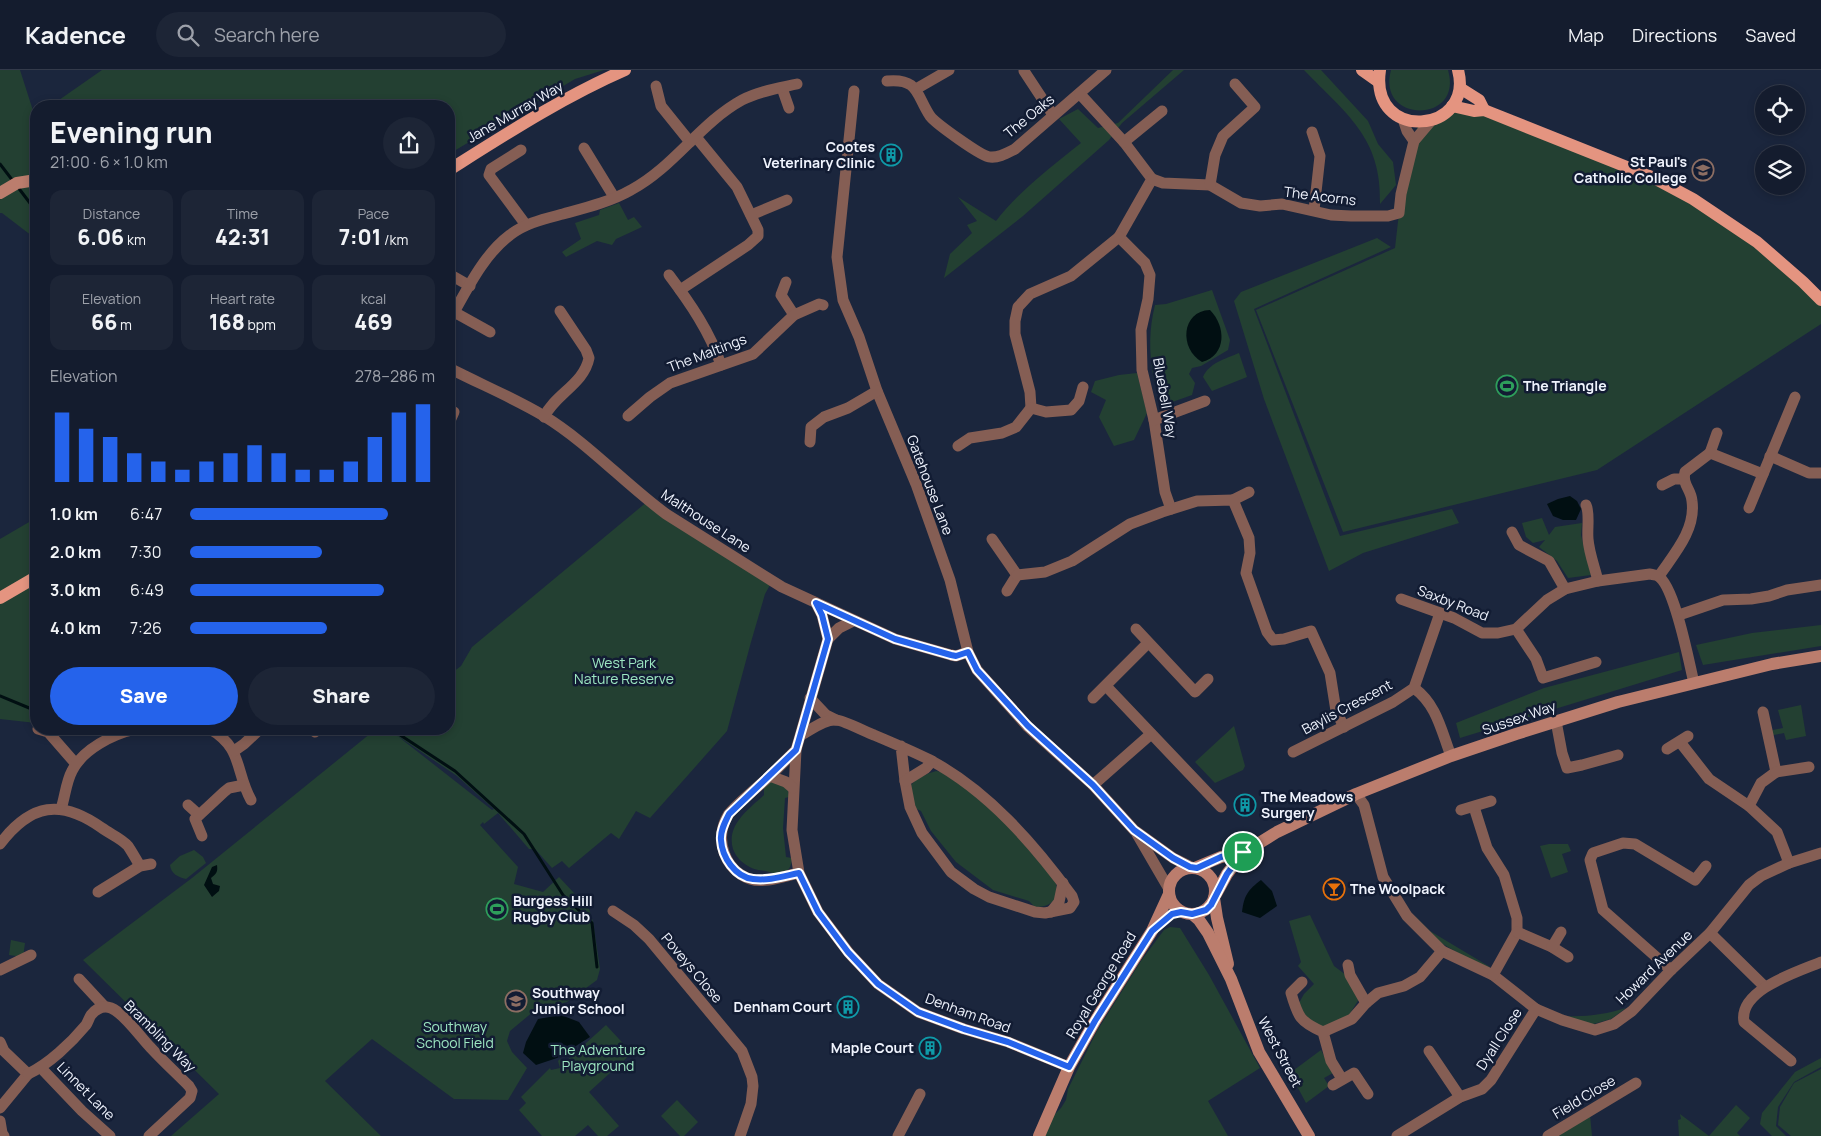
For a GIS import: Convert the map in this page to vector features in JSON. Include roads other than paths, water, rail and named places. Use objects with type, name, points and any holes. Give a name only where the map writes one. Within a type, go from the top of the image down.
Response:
[{"type":"main road","name":"Jane Murray Way","points":[[455,166],[535,117],[601,80],[625,70]]},
{"type":"main road","points":[[1362,70],[1380,76],[1380,94],[1385,104],[1393,113],[1403,119],[1418,123],[1431,121],[1442,115],[1452,106],[1460,88],[1458,70]]},
{"type":"main road","points":[[1460,88],[1479,100],[1484,110]]},
{"type":"main road","points":[[1452,106],[1474,111],[1484,110],[1652,177],[1693,199],[1757,242],[1821,300]]},
{"type":"main road","points":[[0,598],[30,580]]},
{"type":"street","points":[[916,89],[949,70]]},
{"type":"street","name":"The Oaks","points":[[887,81],[902,75],[916,89],[931,118],[977,152],[988,157],[1001,156],[1015,149],[1106,70]]},
{"type":"street","points":[[1024,72],[1053,116]]},
{"type":"street","points":[[455,311],[477,273],[510,234],[526,225],[585,208],[630,191],[653,176],[725,111],[743,99],[758,93],[797,84]]},
{"type":"street","points":[[1235,84],[1255,107]]},
{"type":"street","points":[[656,86],[661,106],[738,187],[758,230],[758,236],[748,245],[680,290]]},
{"type":"street","points":[[782,88],[789,108]]},
{"type":"street","name":"Gatehouse Lane","points":[[854,91],[837,257],[843,300],[859,337],[877,391],[916,484],[950,580],[968,652],[977,670],[1028,726],[1093,785],[1134,830],[1173,858],[1194,867]]},
{"type":"street","points":[[958,446],[970,438],[1002,433],[1016,427],[1031,408],[1030,392],[1015,334],[1018,307],[1030,294],[1071,276],[1119,237],[1152,179],[1124,142],[1080,94]]},
{"type":"street","points":[[1210,185],[1215,155],[1223,136],[1264,99]]},
{"type":"street","points":[[1124,142],[1162,111]]},
{"type":"street","points":[[1403,119],[1407,132],[1414,141],[1431,121]]},
{"type":"street","points":[[1312,132],[1320,156],[1314,210]]},
{"type":"street","name":"The Acorns","points":[[1152,179],[1163,184],[1210,185],[1241,203],[1260,206],[1282,204],[1331,214],[1388,216],[1399,213],[1401,194],[1414,141]]},
{"type":"street","points":[[584,148],[614,197]]},
{"type":"street","points":[[521,150],[491,170],[489,175],[526,225]]},
{"type":"street","points":[[4,191],[16,183],[30,181]]},
{"type":"street","points":[[751,215],[787,200]]},
{"type":"street","name":"Bluebell Way","points":[[1119,237],[1145,263],[1150,275],[1148,300],[1141,330],[1142,370],[1154,420],[1165,492],[1171,509]]},
{"type":"street","points":[[669,275],[706,331],[716,349],[721,365]]},
{"type":"street","points":[[455,277],[470,286]]},
{"type":"street","points":[[786,282],[781,295],[794,315]]},
{"type":"street","name":"The Maltings","points":[[628,416],[661,388],[683,378],[753,354],[794,315],[819,304],[823,305]]},
{"type":"street","points":[[544,417],[549,407],[582,374],[589,358],[586,350],[560,311]]},
{"type":"street","points":[[455,317],[490,332]]},
{"type":"street","name":"Malthouse Lane","points":[[455,371],[544,417],[577,440],[648,502],[782,587],[895,639],[956,656],[968,652]]},
{"type":"street","points":[[1031,408],[1046,412],[1071,410],[1079,401],[1083,387]]},
{"type":"street","points":[[810,442],[811,427],[824,418],[848,408],[877,391]]},
{"type":"street","points":[[1749,508],[1795,397]]},
{"type":"street","points":[[1154,420],[1205,401]]},
{"type":"street","points":[[1659,576],[1689,530],[1692,517],[1692,500],[1683,479],[1685,472],[1710,453],[1717,433]]},
{"type":"street","points":[[1710,453],[1763,474]]},
{"type":"street","points":[[1770,456],[1809,473],[1821,473]]},
{"type":"street","points":[[1662,486],[1674,478],[1683,479]]},
{"type":"street","points":[[1017,575],[1045,572],[1072,561],[1130,524],[1171,509],[1197,501],[1233,500],[1249,492]]},
{"type":"street","points":[[1233,500],[1249,538],[1250,552],[1246,573],[1267,632],[1273,640],[1284,640],[1311,631],[1321,624]]},
{"type":"street","points":[[1586,505],[1589,511],[1587,522],[1588,541],[1598,581]]},
{"type":"street","points":[[1512,532],[1519,545],[1549,560],[1565,589]]},
{"type":"street","points":[[992,539],[1017,575]]},
{"type":"street","points":[[1596,662],[1543,678],[1536,660],[1516,629],[1547,600],[1565,589],[1598,581],[1650,574],[1659,576],[1679,615],[1694,683]]},
{"type":"street","points":[[1007,591],[1017,575]]},
{"type":"street","points":[[1679,615],[1723,600],[1751,599],[1770,596],[1787,590],[1821,585]]},
{"type":"street","name":"Saxby Road","points":[[1401,599],[1440,613],[1482,633],[1498,633],[1516,629]]},
{"type":"street","points":[[816,603],[822,615],[828,639]]},
{"type":"street","name":"Baylis Crescent","points":[[1293,752],[1393,702],[1414,688],[1440,613]]},
{"type":"street","points":[[828,639],[839,628],[853,621]]},
{"type":"street","points":[[1136,629],[1195,692],[1208,679]]},
{"type":"street","points":[[1311,631],[1330,673],[1336,710],[1344,727]]},
{"type":"street","name":"Denham Road","points":[[828,639],[796,750],[793,788],[792,830],[799,873],[818,912],[848,952],[878,984],[918,1012],[964,1029],[1008,1042],[1069,1067]]},
{"type":"street","points":[[1093,698],[1148,643]]},
{"type":"street","name":"Sussex Way","points":[[1194,867],[1221,857],[1243,852],[1277,832],[1356,794],[1452,756],[1556,721],[1618,702],[1694,683],[1772,664],[1821,656]]},
{"type":"street","points":[[1106,686],[1221,807]]},
{"type":"street","name":"Baylis Crescent","points":[[1414,688],[1432,706],[1452,756]]},
{"type":"street","points":[[810,698],[826,715],[901,746],[932,761],[967,784],[995,807],[1045,859],[1063,883],[1059,902],[1051,912],[1035,912],[989,897],[974,889],[951,872],[922,833],[910,807],[901,746]]},
{"type":"street","points":[[1763,712],[1776,772]]},
{"type":"street","points":[[801,735],[822,723],[836,720]]},
{"type":"street","points":[[1556,721],[1567,768],[1618,755]]},
{"type":"street","points":[[1093,785],[1151,734]]},
{"type":"street","points":[[51,735],[76,764]]},
{"type":"street","points":[[61,809],[71,773],[76,764],[93,748],[118,735]]},
{"type":"street","points":[[219,735],[234,751],[244,785],[251,800]]},
{"type":"street","points":[[234,751],[254,735]]},
{"type":"street","points":[[1667,749],[1684,739],[1709,779],[1749,806],[1777,832],[1789,863]]},
{"type":"street","name":"Denham Road","points":[[796,750],[729,814],[723,826],[721,839],[724,853],[730,864],[740,873],[751,879],[770,880],[799,873]]},
{"type":"street","points":[[905,781],[926,768],[932,761]]},
{"type":"street","points":[[1749,806],[1761,783],[1776,772],[1809,766]]},
{"type":"street","points":[[770,776],[786,782],[793,788]]},
{"type":"street","points":[[202,836],[195,819],[198,814],[230,788],[244,785]]},
{"type":"street","name":"Howard Avenue","points":[[1356,794],[1364,805],[1383,876],[1407,916],[1442,951],[1493,975],[1536,1009],[1562,1020],[1595,1030],[1614,1024],[1632,1011],[1710,933],[1749,884],[1761,876],[1789,863],[1821,853]]},
{"type":"street","points":[[1461,810],[1491,802]]},
{"type":"street","points":[[188,805],[198,814]]},
{"type":"street","points":[[1474,807],[1487,848],[1504,875],[1517,918],[1517,932],[1493,975]]},
{"type":"street","points":[[0,844],[18,824],[34,813],[53,809],[76,812],[122,841],[146,865],[98,892]]},
{"type":"street","name":"Gatehouse Lane","points":[[1134,830],[1169,891]]},
{"type":"street","points":[[1671,970],[1603,910],[1590,860],[1593,853],[1623,843],[1635,844],[1695,880],[1706,866]]},
{"type":"street","name":"Sussex Way","points":[[1215,896],[1227,874],[1243,852]]},
{"type":"street","points":[[1194,867],[1211,876],[1215,886],[1215,896],[1206,910],[1187,913],[1173,904],[1169,891],[1170,883],[1176,873],[1194,867]]},
{"type":"street","name":"Royal George Road","points":[[1039,1136],[1069,1067],[1095,1021],[1152,931],[1169,891]]},
{"type":"street","name":"West Street","points":[[1215,896],[1217,918],[1231,979]]},
{"type":"street","name":"Poveys Close","points":[[613,911],[634,925],[649,939],[742,1051],[752,1077],[753,1086],[751,1104],[740,1136]]},
{"type":"street","name":"Royal George Road","points":[[1152,931],[1172,914],[1187,913]]},
{"type":"street","name":"West Street","points":[[1187,913],[1199,920],[1208,933],[1231,979],[1259,1052],[1309,1136]]},
{"type":"street","points":[[1517,932],[1552,947],[1568,957]]},
{"type":"street","points":[[1552,947],[1561,932]]},
{"type":"street","points":[[1710,933],[1765,987]]},
{"type":"street","points":[[1302,982],[1291,993],[1296,1010],[1305,1025],[1323,1032],[1352,1019],[1366,1002],[1378,992],[1404,986],[1420,977],[1442,951]]},
{"type":"street","points":[[0,970],[31,955]]},
{"type":"street","points":[[1791,1061],[1744,1022],[1742,1013],[1746,1004],[1765,987],[1821,962]]},
{"type":"street","points":[[1348,965],[1350,975],[1366,1002]]},
{"type":"street","name":"Brambling Way","points":[[79,979],[104,1006]]},
{"type":"street","name":"Brambling Way","points":[[28,1074],[41,1068],[54,1058],[86,1024],[98,1008],[104,1006],[112,1008],[121,1014],[192,1091],[190,1098],[149,1136]]},
{"type":"street","name":"Dyall Close","points":[[1397,1136],[1460,1097],[1482,1089],[1496,1075],[1536,1009]]},
{"type":"street","points":[[1323,1032],[1337,1082],[1354,1073],[1368,1094]]},
{"type":"street","points":[[0,1042],[4,1051],[28,1074],[0,1108]]},
{"type":"street","points":[[1429,1051],[1460,1097]]},
{"type":"street","name":"Linnet Lane","points":[[41,1068],[82,1111],[110,1136]]},
{"type":"street","name":"Field Close","points":[[1548,1136],[1636,1083]]},
{"type":"street","points":[[898,1136],[920,1094]]},
{"type":"street","points":[[0,1121],[4,1136]]},
{"type":"waterway","points":[[0,164],[13,181]]},
{"type":"waterway","points":[[17,186],[30,203]]},
{"type":"waterway","points":[[0,696],[30,708]]},
{"type":"waterway","points":[[400,735],[455,771],[524,834],[563,895],[592,923],[597,967]]},
{"type":"place","name":"Cootes Veterinary Clinic","points":[[891,155]]},
{"type":"place","name":"St Paul's Catholic College","points":[[1703,170]]},
{"type":"place","name":"The Triangle","points":[[1507,386]]},
{"type":"place","name":"The Meadows Surgery","points":[[1245,805]]},
{"type":"place","name":"The Woolpack","points":[[1334,889]]},
{"type":"place","name":"Burgess Hill Rugby Club","points":[[497,909]]},
{"type":"place","name":"Southway Junior School","points":[[516,1001]]},
{"type":"place","name":"Denham Court","points":[[848,1007]]},
{"type":"place","name":"Maple Court","points":[[930,1048]]},
{"type":"park label","name":"West Park Nature Reserve","points":[[624,672]]},
{"type":"park label","name":"Southway School Field","points":[[455,1036]]},
{"type":"park label","name":"The Adventure Playground","points":[[598,1058]]}]
